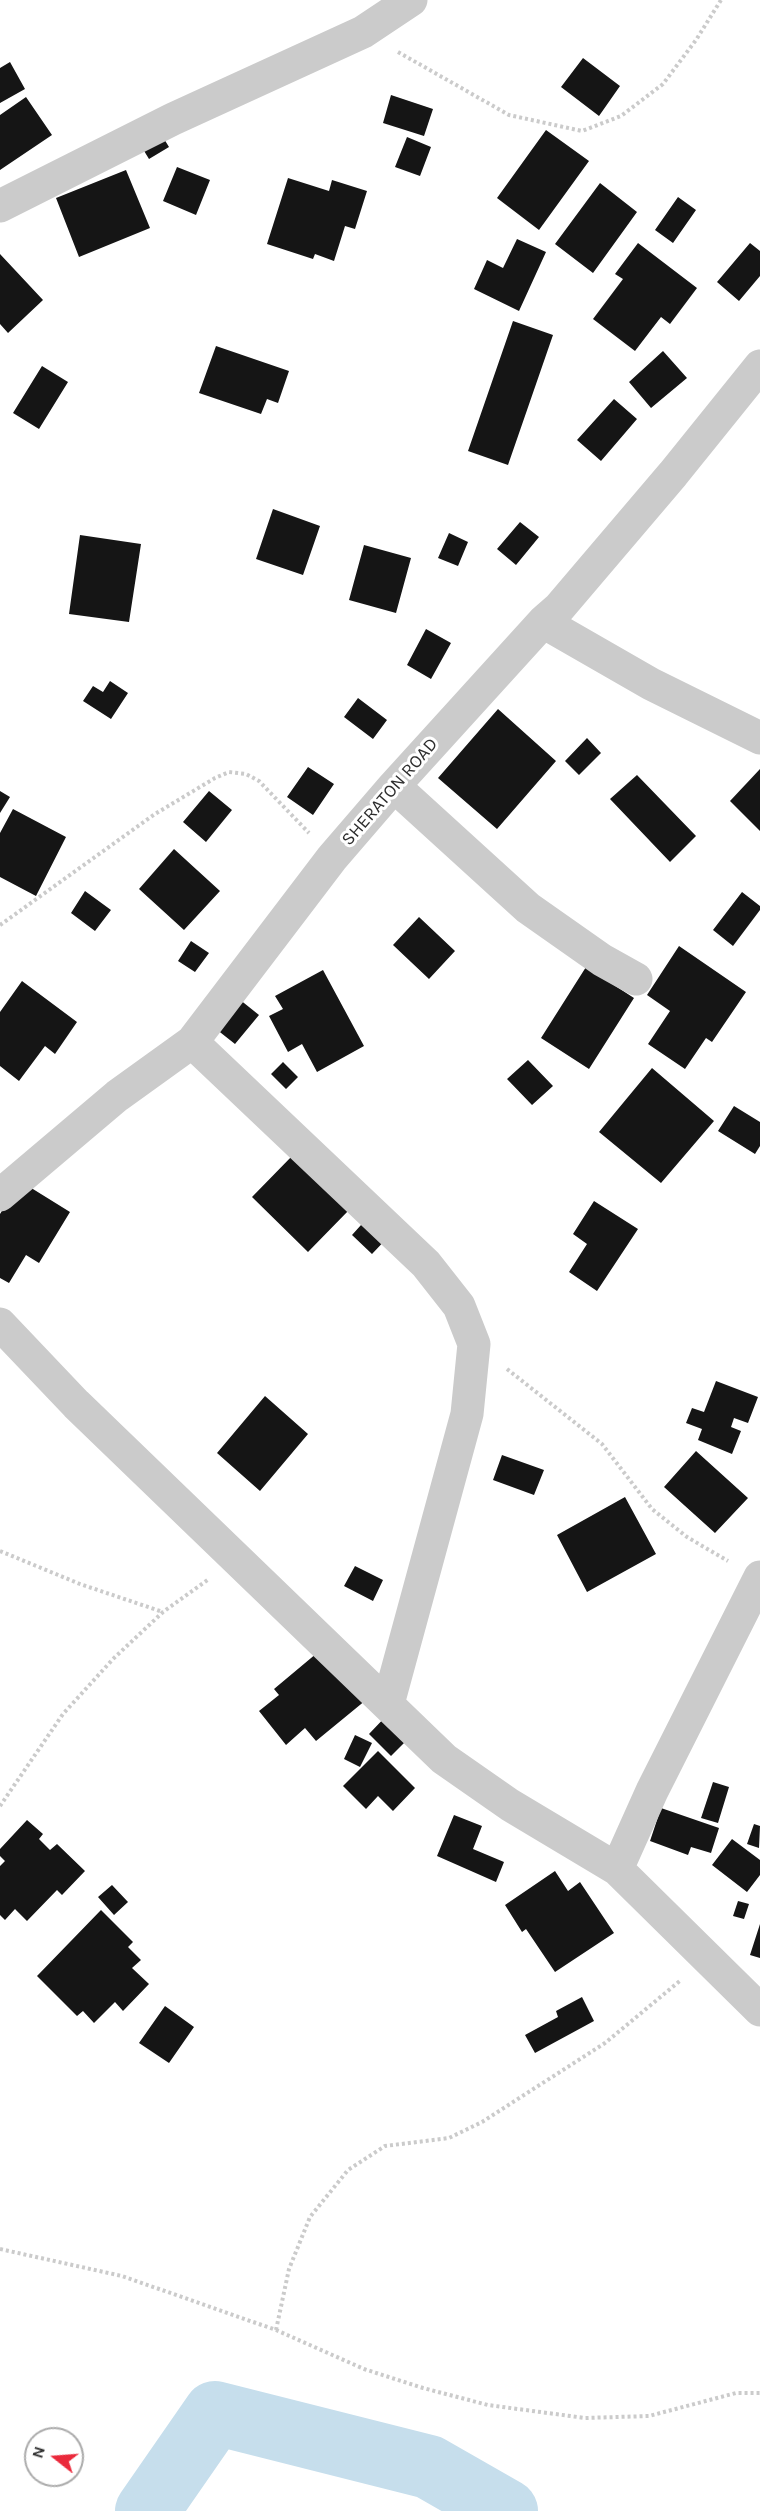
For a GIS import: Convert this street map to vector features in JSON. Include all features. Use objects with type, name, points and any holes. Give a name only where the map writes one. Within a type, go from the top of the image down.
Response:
[{"type":"street","points":[[0,206],[173,119],[363,32],[411,0]]},
{"type":"street","name":"SHERATON ROAD","points":[[0,1196],[117,1096],[192,1042],[332,858],[394,786],[543,622],[559,608],[658,492],[760,366]]},
{"type":"street","points":[[543,622],[651,684],[760,738]]},
{"type":"street","points":[[394,786],[528,908],[602,960],[636,979]]},
{"type":"street","points":[[192,1042],[426,1264],[459,1306],[474,1344],[467,1414],[388,1704]]},
{"type":"street","points":[[0,1324],[76,1404],[444,1759],[510,1805],[617,1869],[760,2010]]},
{"type":"street","points":[[617,1869],[652,1791],[707,1686],[759,1577]]},
{"type":"path","points":[[363,32],[509,115],[582,131],[621,116],[663,84],[696,40],[721,0]]},
{"type":"path","points":[[0,925],[155,814],[229,772],[246,774],[259,781],[332,858]]},
{"type":"path","points":[[474,1344],[602,1444],[652,1509],[687,1537],[759,1577]]},
{"type":"path","points":[[0,1551],[80,1584],[163,1612]]},
{"type":"path","points":[[0,1806],[63,1714],[112,1659],[163,1612],[238,1560]]},
{"type":"path","points":[[276,2330],[289,2269],[310,2217],[348,2170],[385,2146],[449,2138],[482,2122],[605,2043],[707,1959]]},
{"type":"path","points":[[0,2249],[122,2276],[276,2330],[363,2369],[488,2405],[585,2418],[649,2416],[736,2393],[760,2393]]},
{"type":"building","points":[[583,58],[620,86],[599,116],[561,87]]},
{"type":"building","points":[[10,62],[25,89],[0,103],[0,68]]},
{"type":"building","points":[[391,95],[433,109],[424,136],[383,123]]},
{"type":"building","points":[[26,97],[52,135],[0,170],[0,115]]},
{"type":"building","points":[[158,129],[169,147],[149,159],[138,141]]},
{"type":"building","points":[[546,130],[589,161],[539,230],[497,198]]},
{"type":"building","points":[[407,137],[431,147],[420,176],[395,167]]},
{"type":"building","points":[[177,167],[210,180],[196,215],[163,201]]},
{"type":"building","points":[[126,170],[150,228],[79,257],[56,198]]},
{"type":"building","points":[[288,178],[329,191],[332,180],[367,191],[355,229],[345,226],[334,261],[315,254],[313,259],[267,244]]},
{"type":"building","points":[[600,183],[637,212],[593,273],[555,244]]},
{"type":"building","points":[[678,197],[696,210],[673,243],[655,230]]},
{"type":"building","points":[[517,239],[546,252],[519,311],[474,289],[487,260],[503,268]]},
{"type":"building","points":[[638,243],[697,288],[670,324],[661,317],[635,351],[593,319],[623,279],[615,274]]},
{"type":"building","points":[[750,243],[760,251],[760,276],[739,301],[717,282]]},
{"type":"building","points":[[0,254],[43,300],[8,333],[0,324]]},
{"type":"building","points":[[513,321],[553,335],[508,465],[468,451]]},
{"type":"building","points":[[216,346],[289,371],[278,403],[267,399],[261,414],[199,393]]},
{"type":"building","points":[[663,351],[687,378],[651,408],[629,382]]},
{"type":"building","points":[[42,366],[68,382],[39,429],[13,413]]},
{"type":"building","points":[[614,399],[637,419],[601,461],[577,440]]},
{"type":"building","points":[[273,509],[320,526],[303,575],[256,559]]},
{"type":"building","points":[[520,522],[539,537],[516,565],[497,549]]},
{"type":"building","points":[[449,533],[468,542],[458,566],[438,558]]},
{"type":"building","points":[[80,535],[141,544],[129,622],[69,614]]},
{"type":"building","points":[[364,545],[411,558],[396,613],[349,600]]},
{"type":"building","points":[[426,629],[451,643],[431,679],[407,665]]},
{"type":"building","points":[[110,681],[128,693],[111,719],[83,701],[93,686],[103,692]]},
{"type":"building","points":[[358,698],[387,720],[373,739],[344,717]]},
{"type":"building","points":[[498,709],[556,761],[497,829],[438,778]]},
{"type":"building","points":[[587,738],[601,753],[579,775],[565,761]]},
{"type":"building","points":[[308,767],[334,784],[313,815],[287,797]]},
{"type":"building","points":[[760,769],[760,831],[730,801]]},
{"type":"building","points":[[637,775],[696,836],[670,862],[610,799]]},
{"type":"building","points":[[0,791],[10,797],[0,813]]},
{"type":"building","points":[[209,791],[232,810],[206,842],[183,822]]},
{"type":"building","points":[[13,809],[66,837],[36,896],[0,877],[0,833]]},
{"type":"building","points":[[174,849],[220,891],[184,930],[139,889]]},
{"type":"building","points":[[85,891],[111,910],[95,931],[71,913]]},
{"type":"building","points":[[742,892],[760,906],[760,910],[733,946],[713,930]]},
{"type":"building","points":[[419,917],[455,951],[429,979],[393,945]]},
{"type":"building","points":[[191,941],[209,953],[195,972],[178,961]]},
{"type":"building","points":[[679,946],[746,992],[712,1042],[706,1038],[685,1069],[648,1044],[670,1011],[647,995]]},
{"type":"building","points":[[586,967],[634,998],[589,1069],[541,1038]]},
{"type":"building","points":[[323,970],[364,1046],[317,1072],[302,1044],[288,1052],[269,1016],[283,1009],[275,996]]},
{"type":"building","points":[[22,981],[77,1022],[55,1054],[45,1046],[19,1081],[0,1066],[0,1012]]},
{"type":"building","points":[[239,999],[259,1015],[235,1044],[216,1029]]},
{"type":"building","points":[[528,1060],[553,1086],[532,1105],[507,1079]]},
{"type":"building","points":[[283,1062],[298,1077],[286,1089],[271,1074]]},
{"type":"building","points":[[652,1068],[714,1121],[661,1183],[599,1132]]},
{"type":"building","points":[[734,1106],[760,1122],[760,1146],[755,1154],[718,1131]]},
{"type":"building","points":[[293,1155],[349,1210],[308,1252],[252,1197]]},
{"type":"building","points":[[20,1181],[70,1212],[39,1263],[26,1255],[9,1283],[0,1278],[0,1214]]},
{"type":"building","points":[[594,1201],[638,1229],[597,1291],[569,1272],[587,1244],[573,1234]]},
{"type":"building","points":[[370,1215],[391,1234],[372,1254],[352,1235]]},
{"type":"building","points":[[716,1381],[758,1397],[748,1423],[734,1418],[731,1427],[741,1431],[732,1454],[698,1440],[702,1429],[686,1423],[692,1408],[704,1412]]},
{"type":"building","points":[[265,1396],[308,1434],[260,1491],[217,1453]]},
{"type":"building","points":[[696,1451],[748,1498],[715,1533],[664,1487]]},
{"type":"building","points":[[502,1455],[544,1470],[534,1495],[493,1480]]},
{"type":"building","points":[[625,1497],[656,1554],[587,1592],[557,1535]]},
{"type":"building","points":[[355,1566],[383,1580],[373,1601],[344,1586]]},
{"type":"building","points":[[323,1648],[366,1700],[316,1741],[305,1728],[286,1745],[259,1711],[279,1695],[274,1689]]},
{"type":"building","points":[[389,1713],[411,1736],[391,1756],[369,1734]]},
{"type":"building","points":[[355,1735],[372,1743],[360,1767],[344,1759]]},
{"type":"building","points":[[378,1751],[415,1788],[393,1811],[378,1796],[366,1809],[343,1786]]},
{"type":"building","points":[[713,1782],[729,1787],[718,1823],[701,1818]]},
{"type":"building","points":[[661,1808],[719,1828],[711,1853],[691,1847],[688,1855],[650,1841]]},
{"type":"building","points":[[454,1815],[482,1826],[473,1849],[504,1862],[496,1882],[437,1856]]},
{"type":"building","points":[[27,1820],[43,1834],[39,1839],[50,1850],[57,1844],[85,1871],[62,1895],[57,1890],[27,1921],[15,1909],[5,1920],[0,1915],[0,1866],[5,1861],[0,1856],[0,1849]]},
{"type":"building","points":[[754,1824],[760,1826],[759,1848],[747,1844]]},
{"type":"building","points":[[732,1839],[760,1860],[760,1875],[747,1892],[712,1865]]},
{"type":"building","points":[[555,1871],[568,1891],[580,1882],[614,1933],[555,1972],[526,1929],[522,1932],[505,1905]]},
{"type":"building","points":[[112,1885],[128,1902],[114,1915],[98,1897]]},
{"type":"building","points":[[738,1901],[749,1904],[744,1919],[733,1916]]},
{"type":"building","points":[[101,1910],[133,1942],[128,1947],[141,1960],[132,1968],[149,1984],[123,2011],[115,2002],[94,2023],[83,2011],[77,2016],[37,1976]]},
{"type":"building","points":[[760,1924],[760,1958],[750,1955]]},
{"type":"building","points":[[582,1997],[594,2021],[535,2053],[525,2035],[558,2017],[556,2011]]},
{"type":"building","points":[[165,2006],[194,2027],[169,2063],[139,2043]]},
{"type":"waterway","points":[[147,2511],[215,2413],[429,2467],[506,2511]]}]
